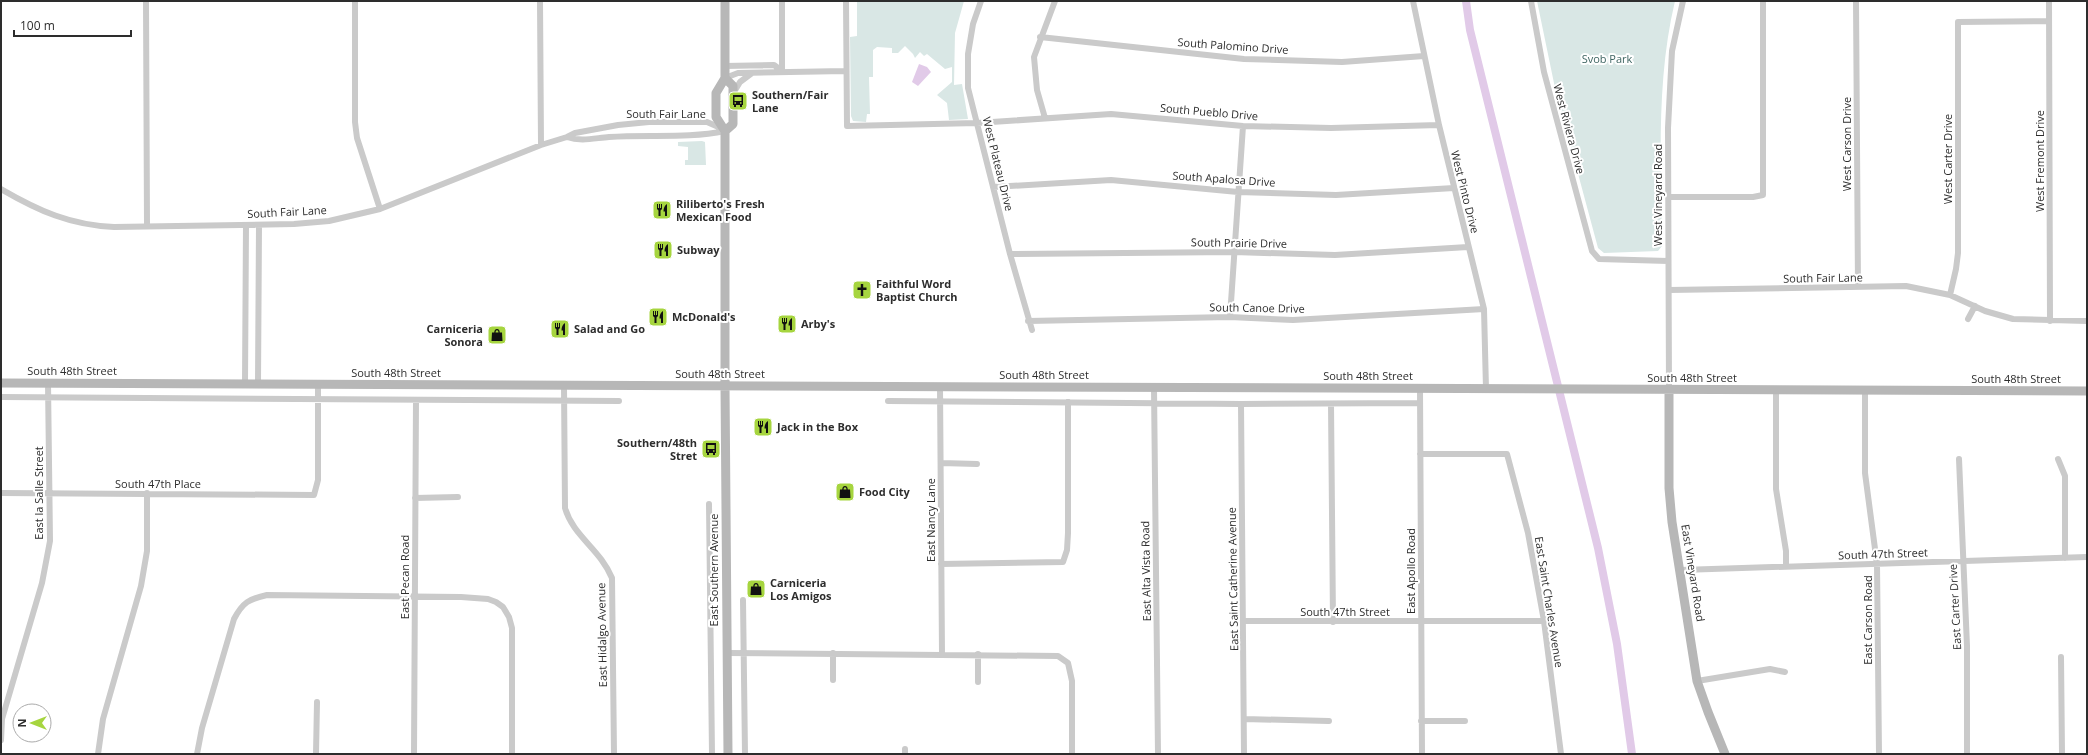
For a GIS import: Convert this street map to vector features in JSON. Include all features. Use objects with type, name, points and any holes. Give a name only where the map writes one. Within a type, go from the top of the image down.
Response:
[{"type":"main road","points":[[725,1],[725,78],[716,93],[716,117],[725,131],[733,124],[733,86],[725,78]]},
{"type":"main road","name":"East Southern Avenue","points":[[725,131],[726,653],[728,754]]},
{"type":"main road","name":"South 48th Street","points":[[1,383],[2087,391]]},
{"type":"main road","name":"East Vineyard Road","points":[[1669,390],[1670,500],[1680,570],[1698,681],[1708,712],[1725,754]]},
{"type":"street","points":[[146,1],[147,226]]},
{"type":"street","points":[[354,1],[355,122],[357,138],[380,209]]},
{"type":"street","points":[[540,1],[541,145]]},
{"type":"street","points":[[782,1],[782,71]]},
{"type":"street","points":[[725,78],[738,73],[846,71],[846,1]]},
{"type":"street","name":"West Plateau Drive","points":[[980,1],[973,24],[968,54],[968,88],[1010,254],[1028,321],[1032,330]]},
{"type":"street","points":[[1045,118],[1037,90],[1034,57],[1040,37],[1055,1]]},
{"type":"street","name":"West Pinto Drive","points":[[1413,1],[1438,124],[1484,309],[1486,389]]},
{"type":"street","name":"West Riviera Drive","points":[[1531,1],[1544,72],[1579,208],[1592,251],[1599,259],[1668,261]]},
{"type":"street","name":"West Vineyard Road","points":[[1669,390],[1668,128],[1672,51],[1683,1]]},
{"type":"street","points":[[1668,197],[1753,197],[1763,195],[1763,1]]},
{"type":"street","name":"West Carson Drive","points":[[1856,1],[1858,287]]},
{"type":"street","name":"West Fremont Drive","points":[[2049,1],[2050,321]]},
{"type":"street","name":"West Carter Drive","points":[[1950,295],[1958,253],[1958,22],[2049,21]]},
{"type":"street","name":"South Palomino Drive","points":[[1040,37],[1244,59],[1342,62],[1424,56]]},
{"type":"street","points":[[725,66],[774,65],[782,71]]},
{"type":"street","name":"South Pueblo Drive","points":[[846,71],[846,126],[977,123],[1111,114],[1243,126],[1331,128],[1438,124]]},
{"type":"street","points":[[733,94],[740,82],[753,73]]},
{"type":"street","name":"South Fair Lane","points":[[1,189],[31,207],[62,219],[103,226],[294,224],[329,221],[380,209],[575,133],[649,122],[707,122],[725,131]]},
{"type":"street","points":[[1230,317],[1243,126]]},
{"type":"street","name":"South Fair Lane","points":[[567,137],[576,140],[609,137],[706,135],[725,131]]},
{"type":"street","name":"South Apalosa Drive","points":[[993,187],[1111,180],[1238,192],[1336,195],[1454,188]]},
{"type":"street","points":[[246,225],[246,384]]},
{"type":"street","points":[[258,225],[258,384]]},
{"type":"street","name":"South Prairie Drive","points":[[1010,254],[1234,252],[1335,255],[1468,247]]},
{"type":"street","name":"South Fair Lane","points":[[1669,290],[1906,286],[1950,295],[2000,316],[2013,319],[2087,321]]},
{"type":"street","points":[[1968,319],[1975,306]]},
{"type":"street","name":"South Canoe Drive","points":[[1028,321],[1230,317],[1293,320],[1484,309]]},
{"type":"street","name":"East la Salle Street","points":[[1,740],[2,719],[42,583],[50,541],[48,383]]},
{"type":"street","points":[[318,384],[318,399]]},
{"type":"street","name":"East Hidalgo Avenue","points":[[564,386],[565,508],[568,518],[601,556],[612,578],[614,754]]},
{"type":"street","name":"East Nancy Lane","points":[[940,387],[942,654]]},
{"type":"street","name":"East Alta Vista Road","points":[[1154,388],[1158,754]]},
{"type":"street","name":"East Apollo Road","points":[[1420,389],[1422,754]]},
{"type":"street","points":[[1776,390],[1776,489],[1786,551],[1786,566]]},
{"type":"street","name":"East Carson Road","points":[[1865,390],[1865,473],[1878,564],[1879,754]]},
{"type":"street","points":[[1,397],[619,401]]},
{"type":"street","name":"South 47th Place","points":[[1,493],[314,495],[318,480],[318,399]]},
{"type":"street","name":"East Pecan Road","points":[[414,754],[416,400]]},
{"type":"street","points":[[888,401],[1154,402],[1241,404],[1420,403]]},
{"type":"street","points":[[941,564],[1063,562],[1067,550],[1068,533],[1068,402]]},
{"type":"street","name":"East Saint Catherine Avenue","points":[[1241,404],[1244,754]]},
{"type":"street","points":[[1331,404],[1333,622]]},
{"type":"street","name":"East Saint Charles Avenue","points":[[1420,454],[1507,454],[1528,533],[1544,621],[1561,754]]},
{"type":"street","name":"East Carter Drive","points":[[1959,459],[1962,561],[1967,646],[1967,754]]},
{"type":"street","points":[[2058,459],[2065,476],[2065,558]]},
{"type":"street","points":[[941,463],[976,464]]},
{"type":"street","points":[[98,754],[103,719],[142,586],[147,551],[147,493]]},
{"type":"street","points":[[416,498],[458,497]]},
{"type":"street","name":"East Southern Avenue","points":[[709,504],[712,754]]},
{"type":"street","name":"South 47th Street","points":[[1680,570],[2087,558]]},
{"type":"street","points":[[197,754],[202,728],[234,619],[244,604],[251,599],[267,595],[482,598],[496,602],[503,607],[512,628],[512,754]]},
{"type":"street","points":[[743,600],[745,754]]},
{"type":"street","name":"South 47th Street","points":[[1243,621],[1544,621]]},
{"type":"street","points":[[726,653],[978,654],[1058,656],[1068,662],[1072,681],[1072,754]]},
{"type":"street","points":[[833,653],[833,680]]},
{"type":"street","points":[[978,654],[978,682]]},
{"type":"street","points":[[2061,657],[2062,754]]},
{"type":"street","points":[[1698,681],[1770,669],[1785,672]]},
{"type":"street","points":[[316,754],[318,702]]},
{"type":"street","points":[[1244,719],[1329,721]]},
{"type":"street","points":[[1421,721],[1465,721]]},
{"type":"green space","points":[[857,1],[964,1],[955,33],[954,85],[962,84],[968,119],[949,120],[947,103],[937,95],[952,82],[952,67],[945,69],[927,54],[924,56],[920,52],[915,58],[905,46],[898,53],[892,53],[892,48],[877,47],[873,50],[873,77],[869,77],[870,114],[867,114],[866,122],[853,121],[851,116],[850,37],[857,36]]},
{"type":"green space","name":"Svob Park","points":[[1537,1],[1675,1],[1669,31],[1662,92],[1662,246],[1658,251],[1604,253],[1598,248],[1555,88]]},
{"type":"green space","points":[[678,142],[705,142],[706,165],[685,165],[685,160],[688,160],[688,147],[678,146]]},
{"type":"shaded area","points":[[919,64],[927,67],[931,72],[918,86],[912,82]]},
{"type":"waterway","points":[[1466,1],[1470,30],[1598,548],[1617,644],[1632,754]]},
{"type":"place","name":"Southern/Fair Lane","points":[[738,101]]},
{"type":"place","name":"Riliberto's Fresh Mexican Food","points":[[662,210]]},
{"type":"place","name":"Subway","points":[[663,250]]},
{"type":"place","name":"Faithful Word Baptist Church","points":[[862,290]]},
{"type":"place","name":"McDonald's","points":[[658,317]]},
{"type":"place","name":"Arby's","points":[[787,324]]},
{"type":"place","name":"Salad and Go","points":[[560,329]]},
{"type":"place","name":"Carniceria Sonora","points":[[497,335]]},
{"type":"place","name":"Jack in the Box","points":[[763,427]]},
{"type":"place","name":"Southern/48th Stret","points":[[711,449]]},
{"type":"place","name":"Food City","points":[[845,492]]},
{"type":"place","name":"Carniceria Los Amigos","points":[[756,589]]}]
